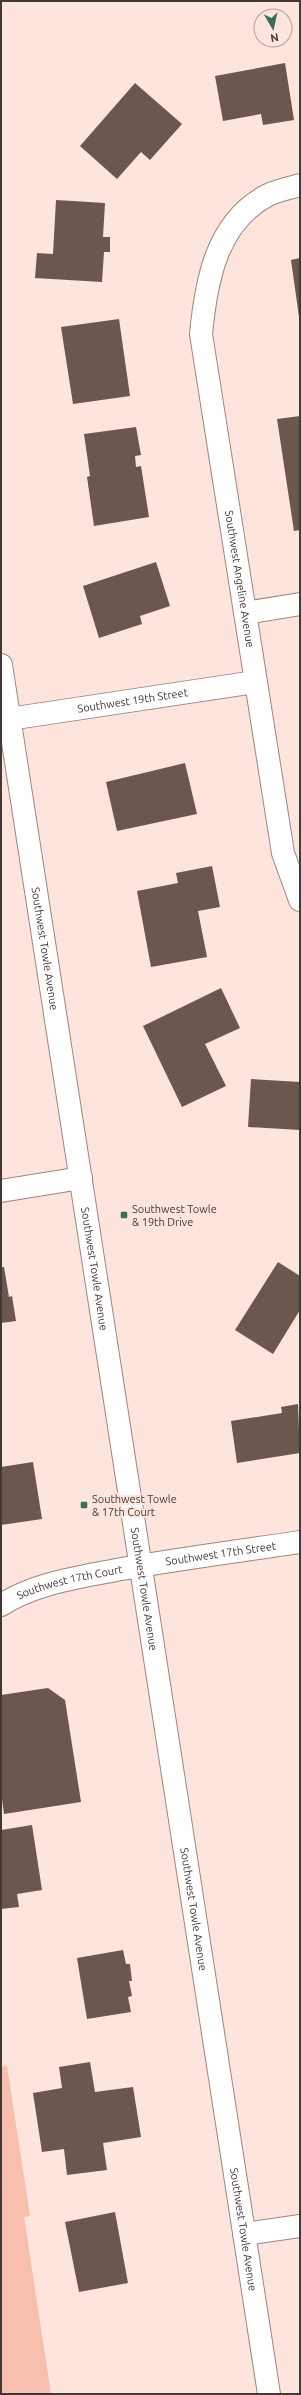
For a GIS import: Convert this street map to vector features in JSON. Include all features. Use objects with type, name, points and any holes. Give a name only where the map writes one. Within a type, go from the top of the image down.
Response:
[{"type":"main road","name":"Southwest Angeline Avenue","points":[[300,185],[268,195],[238,217],[215,257],[205,294],[201,334],[283,853],[300,900]]},
{"type":"main road","points":[[245,613],[300,604]]},
{"type":"main road","name":"Southwest Towle Avenue","points":[[1,665],[269,2394]]},
{"type":"main road","name":"Southwest 19th Street","points":[[9,719],[256,682]]},
{"type":"main road","points":[[1,1191],[81,1178]]},
{"type":"main road","name":"Southwest 17th Street","points":[[141,1566],[300,1542]]},
{"type":"main road","name":"Southwest 17th Court","points":[[1,1605],[20,1593],[53,1582],[141,1566]]},
{"type":"main road","points":[[244,2234],[300,2226]]},
{"type":"shaded area","points":[[7,2066],[30,2216],[24,2217],[51,2394],[1,2394],[1,2067]]},
{"type":"building","points":[[285,63],[294,120],[263,125],[261,114],[223,121],[215,76]]},
{"type":"building","points":[[135,83],[182,124],[150,160],[141,152],[117,179],[80,146]]},
{"type":"building","points":[[56,200],[105,203],[103,237],[110,237],[110,252],[104,252],[102,282],[35,278],[37,253],[53,254]]},
{"type":"building","points":[[300,258],[300,317],[299,317],[291,260]]},
{"type":"building","points":[[119,319],[130,396],[73,404],[61,327]]},
{"type":"building","points":[[300,416],[300,530],[294,531],[277,419]]},
{"type":"building","points":[[136,427],[141,455],[135,456],[136,467],[141,466],[149,517],[94,526],[87,477],[90,476],[84,434]]},
{"type":"building","points":[[156,562],[170,606],[140,616],[142,624],[99,638],[83,586]]},
{"type":"building","points":[[185,763],[197,814],[117,831],[106,782]]},
{"type":"building","points":[[212,866],[220,907],[198,911],[207,957],[151,967],[137,891],[178,883],[176,873]]},
{"type":"building","points":[[221,988],[240,1028],[205,1044],[226,1086],[182,1107],[143,1026]]},
{"type":"building","points":[[251,1079],[300,1082],[300,1130],[248,1127]]},
{"type":"building","points":[[278,1262],[300,1276],[300,1310],[273,1354],[235,1330]]},
{"type":"building","points":[[1,1267],[4,1267],[9,1297],[12,1296],[16,1321],[1,1323]]},
{"type":"building","points":[[298,1404],[300,1453],[237,1463],[231,1421],[282,1413],[281,1407]]},
{"type":"building","points":[[33,1462],[42,1519],[1,1525],[1,1467]]},
{"type":"building","points":[[48,1688],[65,1700],[81,1802],[4,1814],[1,1792],[1,1695]]},
{"type":"building","points":[[32,1825],[42,1890],[17,1894],[19,1907],[1,1909],[1,1830]]},
{"type":"building","points":[[123,1950],[126,1964],[130,1964],[132,1981],[129,1981],[132,1996],[128,1997],[131,2012],[87,2019],[77,1958]]},
{"type":"building","points":[[90,2062],[95,2092],[133,2087],[141,2137],[103,2143],[107,2170],[67,2175],[64,2149],[42,2152],[33,2093],[62,2088],[59,2067]]},
{"type":"building","points":[[115,2212],[128,2283],[79,2292],[65,2222]]},
{"type":"place","name":"Southwest Towle & 19th Drive","points":[[124,1215]]},
{"type":"place","name":"Southwest Towle & 17th Court","points":[[84,1505]]}]
